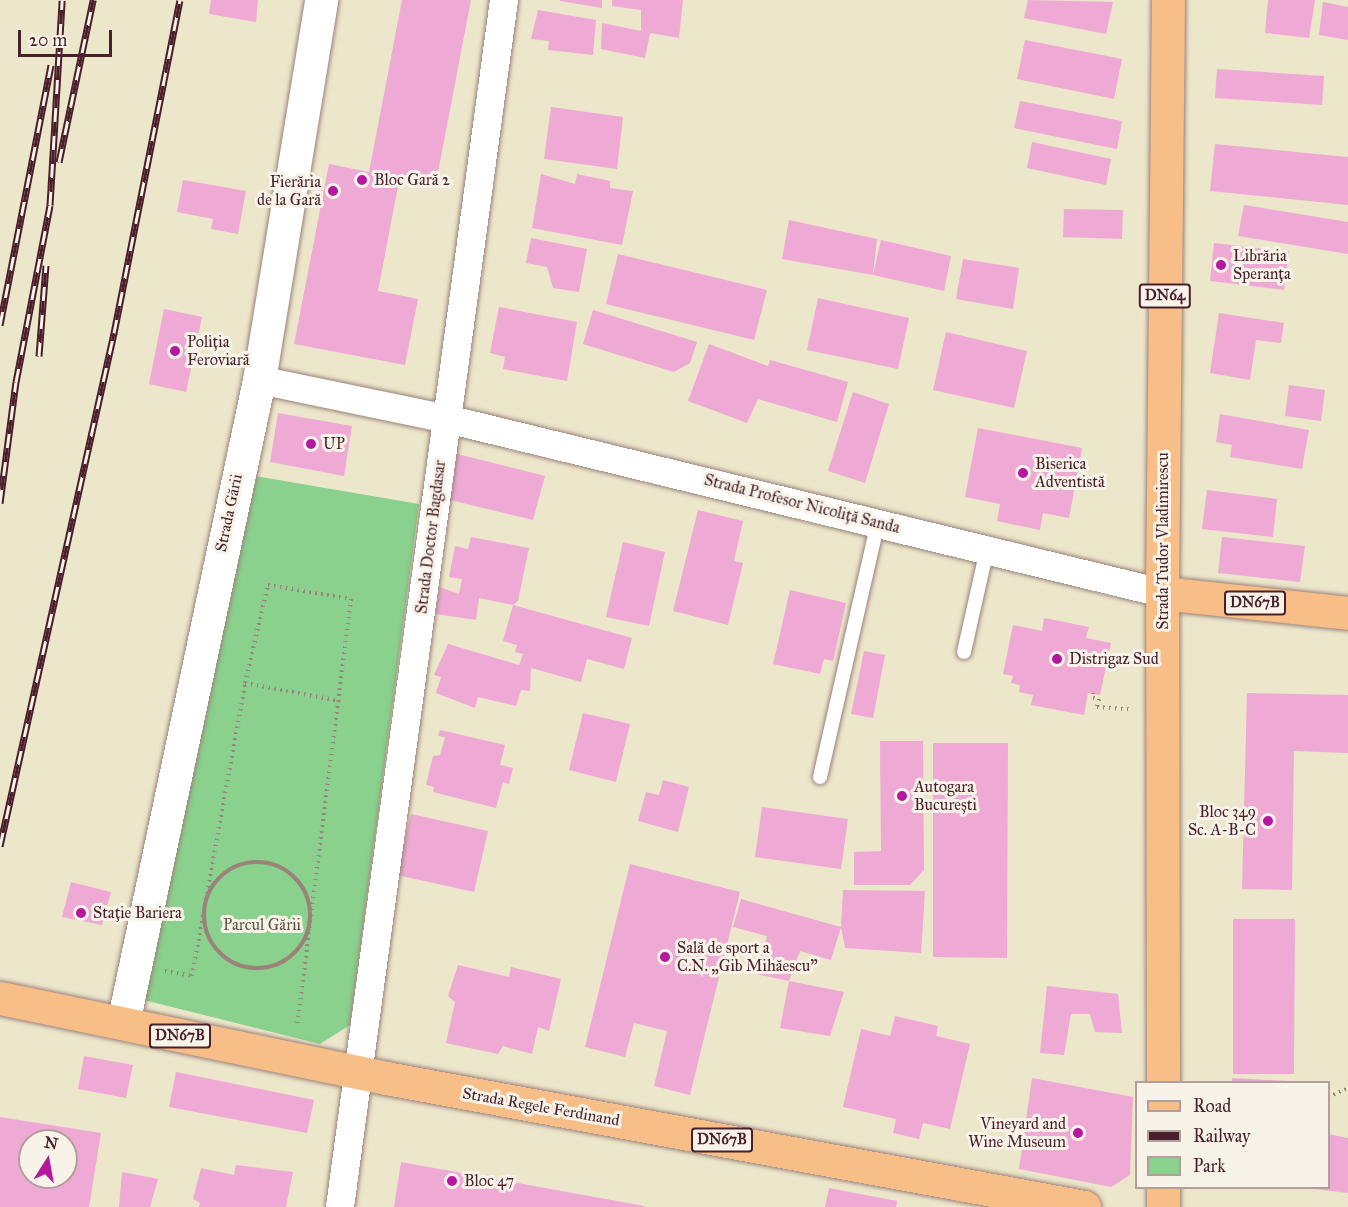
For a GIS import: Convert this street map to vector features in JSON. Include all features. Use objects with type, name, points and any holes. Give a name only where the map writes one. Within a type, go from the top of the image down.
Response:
[{"type":"main road","name":"Strada Tudor Vladimirescu","points":[[1163,1081],[1162,592],[1168,0]]},
{"type":"main road","name":"Strada Profesor Nicoliță Sanda","points":[[1162,592],[1348,613]]},
{"type":"main road","name":"Strada Regele Ferdinand","points":[[0,998],[360,1074],[1084,1207]]},
{"type":"main road","points":[[1163,1189],[1163,1207]]},
{"type":"street","name":"Strada Gării","points":[[123,1023],[259,380],[321,0]]},
{"type":"street","name":"Strada Doctor Bagdasar","points":[[340,1207],[360,1074],[504,0]]},
{"type":"street","name":"Strada Profesor Nicoliță Sanda","points":[[259,380],[447,419],[1162,592]]},
{"type":"lane","points":[[820,777],[878,522]]},
{"type":"lane","points":[[964,652],[987,549]]},
{"type":"path","points":[[135,966],[192,975],[245,683],[268,585],[351,599],[340,701],[292,1060]]},
{"type":"path","points":[[245,683],[340,701]]},
{"type":"path","points":[[1093,693],[1093,698],[1098,699],[1097,707],[1129,709]]},
{"type":"path","points":[[258,862],[276,865],[298,882],[310,906],[311,924],[296,953],[282,963],[249,968],[219,952],[209,938],[205,905],[212,888],[224,874],[258,862]]},
{"type":"path","points":[[1330,1097],[1348,1088]]},
{"type":"green space","name":"Parcul Gării","points":[[255,476],[419,504],[350,1025],[320,1044],[144,1000]]},
{"type":"building","points":[[211,0],[258,0],[256,22],[209,14]]},
{"type":"building","name":"Bloc Gară 2","points":[[402,0],[471,0],[436,183],[400,176],[378,291],[418,299],[405,365],[294,344],[329,164],[369,172]]},
{"type":"building","points":[[602,0],[602,8],[560,1]]},
{"type":"building","points":[[612,0],[683,0],[679,38],[650,33],[645,58],[601,49],[602,23],[641,31],[641,10],[612,6]]},
{"type":"building","points":[[1028,0],[1113,2],[1106,34],[1024,18]]},
{"type":"building","points":[[1268,0],[1315,0],[1309,38],[1265,33]]},
{"type":"building","points":[[1323,2],[1348,7],[1348,40],[1319,35]]},
{"type":"building","points":[[538,10],[596,20],[593,55],[548,50],[549,41],[531,39]]},
{"type":"building","points":[[1025,40],[1122,59],[1114,99],[1017,79]]},
{"type":"building","points":[[1217,69],[1324,76],[1322,105],[1215,98]]},
{"type":"building","points":[[1020,101],[1122,121],[1117,149],[1014,128]]},
{"type":"building","points":[[551,107],[623,117],[617,169],[544,159]]},
{"type":"building","points":[[1032,142],[1111,159],[1106,185],[1027,168]]},
{"type":"building","points":[[1215,144],[1348,157],[1348,205],[1210,191]]},
{"type":"building","points":[[541,174],[575,184],[577,174],[610,181],[610,188],[633,191],[622,245],[532,228]]},
{"type":"building","points":[[183,180],[246,191],[238,234],[211,229],[213,219],[177,212]]},
{"type":"building","points":[[1244,205],[1348,222],[1348,254],[1238,236]]},
{"type":"building","points":[[1064,209],[1123,210],[1122,239],[1063,237]]},
{"type":"building","points":[[789,220],[877,239],[873,275],[782,259]]},
{"type":"building","points":[[531,238],[587,249],[579,292],[553,288],[547,267],[526,263]]},
{"type":"building","points":[[881,240],[951,256],[944,291],[873,275]]},
{"type":"building","points":[[1214,243],[1289,252],[1284,290],[1210,281]]},
{"type":"building","points":[[618,254],[767,290],[754,340],[606,304]]},
{"type":"building","points":[[963,259],[1019,268],[1013,309],[956,299]]},
{"type":"building","points":[[818,298],[909,318],[898,369],[807,350]]},
{"type":"building","points":[[499,307],[577,322],[567,381],[503,369],[505,357],[490,353]]},
{"type":"building","name":"Poliția Feroviară","points":[[164,309],[202,317],[186,392],[149,384]]},
{"type":"building","points":[[593,310],[697,342],[690,363],[674,372],[583,344]]},
{"type":"building","points":[[1219,313],[1284,323],[1281,343],[1256,340],[1250,380],[1210,373]]},
{"type":"building","points":[[946,332],[1027,351],[1014,408],[933,390]]},
{"type":"building","points":[[709,344],[768,366],[770,360],[848,382],[837,422],[758,399],[747,423],[688,401]]},
{"type":"building","points":[[1289,385],[1325,390],[1321,421],[1285,416]]},
{"type":"building","points":[[853,392],[889,404],[865,483],[828,471]]},
{"type":"building","name":"UP","points":[[278,413],[352,426],[344,476],[270,462]]},
{"type":"building","points":[[1220,414],[1309,430],[1302,469],[1230,457],[1232,445],[1216,442]]},
{"type":"building","name":"Biserica Adventistă","points":[[978,428],[1082,448],[1069,518],[1043,513],[1040,530],[997,521],[1000,504],[965,497]]},
{"type":"building","points":[[457,454],[545,476],[533,520],[446,499]]},
{"type":"building","points":[[1207,490],[1277,499],[1273,537],[1202,529]]},
{"type":"building","points":[[698,510],[743,521],[734,561],[743,563],[728,625],[673,611]]},
{"type":"building","points":[[471,537],[529,548],[518,601],[513,605],[479,598],[476,620],[436,614],[440,587],[459,594],[462,579],[449,577],[455,546],[468,549]]},
{"type":"building","points":[[1222,537],[1305,546],[1300,582],[1218,573]]},
{"type":"building","points":[[623,542],[665,552],[649,626],[606,617]]},
{"type":"building","points":[[790,590],[846,603],[833,661],[824,659],[820,674],[773,664]]},
{"type":"building","points":[[513,605],[632,638],[624,669],[587,659],[581,682],[531,668],[530,691],[521,690],[516,706],[478,697],[475,708],[436,693],[441,677],[434,675],[448,644],[519,665],[523,654],[515,652],[517,645],[503,641]]},
{"type":"building","name":"Distrigaz Sud","points":[[1044,618],[1089,627],[1086,638],[1111,643],[1100,695],[1088,693],[1084,715],[1031,705],[1033,695],[1019,692],[1020,685],[1011,683],[1013,676],[1003,674],[1013,625],[1042,631]]},
{"type":"building","points":[[864,651],[885,655],[873,718],[851,714]]},
{"type":"building","name":"Bloc 349 Sc. A-B-C","points":[[1247,693],[1348,695],[1348,753],[1294,751],[1292,890],[1242,889]]},
{"type":"building","points":[[583,713],[630,724],[616,782],[569,770]]},
{"type":"building","points":[[440,730],[505,745],[500,765],[513,768],[509,784],[503,782],[496,808],[433,792],[434,787],[426,785],[433,756],[440,755],[445,737],[438,736]]},
{"type":"building","name":"Autogara București","points":[[880,741],[923,741],[924,870],[910,885],[854,885],[854,852],[881,851]]},
{"type":"building","points":[[933,743],[1008,743],[1007,958],[933,957]]},
{"type":"building","points":[[663,780],[689,787],[678,832],[638,821],[646,792],[659,795]]},
{"type":"building","points":[[762,807],[848,819],[841,869],[755,857]]},
{"type":"building","points":[[411,814],[488,831],[474,892],[397,875]]},
{"type":"building","name":"Sală de sport a C.N. „Gib Mihăescu”","points":[[630,864],[740,892],[690,1095],[654,1086],[667,1031],[634,1023],[625,1057],[585,1047]]},
{"type":"building","points":[[71,882],[111,892],[102,925],[62,917]]},
{"type":"building","points":[[843,890],[925,891],[921,953],[845,948],[841,927]]},
{"type":"building","points":[[741,899],[841,927],[831,960],[800,951],[789,981],[756,974],[767,936],[733,927]]},
{"type":"building","points":[[1233,919],[1295,919],[1294,1074],[1233,1074]]},
{"type":"building","points":[[458,965],[509,977],[511,967],[561,979],[549,1031],[538,1027],[532,1054],[503,1046],[498,1054],[446,1043],[455,1002],[448,996]]},
{"type":"building","points":[[789,981],[844,992],[830,1036],[780,1028]]},
{"type":"building","points":[[1047,986],[1118,994],[1122,1033],[1095,1032],[1090,1014],[1071,1014],[1064,1055],[1040,1053]]},
{"type":"building","points":[[895,1016],[938,1026],[936,1036],[970,1044],[950,1129],[923,1123],[919,1139],[893,1133],[896,1119],[843,1107],[861,1029],[890,1036]]},
{"type":"building","points":[[84,1056],[133,1065],[126,1098],[78,1089]]},
{"type":"building","points":[[176,1072],[314,1100],[307,1133],[169,1107]]},
{"type":"building","name":"Vineyard and Wine Museum","points":[[1032,1078],[1133,1097],[1130,1175],[1111,1187],[1019,1169]]},
{"type":"building","points":[[1232,1078],[1288,1081],[1232,1081]]},
{"type":"building","points":[[0,1117],[76,1129],[18,1129],[18,1189],[78,1189],[78,1129],[101,1133],[89,1207],[0,1207]]},
{"type":"building","points":[[1330,1134],[1348,1138],[1348,1193],[1314,1189],[1330,1189]]},
{"type":"building","name":"Bloc 47","points":[[401,1162],[644,1206],[644,1207],[394,1207]]},
{"type":"building","points":[[236,1165],[293,1172],[286,1207],[199,1207],[200,1203],[193,1199],[201,1168],[234,1175]]},
{"type":"building","points":[[122,1172],[158,1179],[150,1207],[119,1207]]},
{"type":"building","points":[[829,1188],[897,1201],[896,1207],[825,1207]]},
{"type":"railway","points":[[0,503],[16,382],[50,205],[62,0]]},
{"type":"railway","points":[[59,162],[93,0]]},
{"type":"railway","points":[[0,846],[114,333],[180,0]]},
{"type":"railway","points":[[0,325],[51,65]]},
{"type":"railway","points":[[39,356],[46,265]]},
{"type":"place","name":"Bloc Gară 2","points":[[362,180]]},
{"type":"place","name":"Fierăria de la Gară","points":[[333,191]]},
{"type":"place","name":"Librăria Speranța","points":[[1221,265]]},
{"type":"place","name":"Poliția Feroviară","points":[[175,351]]},
{"type":"place","name":"UP","points":[[311,444]]},
{"type":"place","name":"Biserica Adventistă","points":[[1023,473]]},
{"type":"place","name":"Distrigaz Sud","points":[[1057,659]]},
{"type":"place","name":"Autogara București","points":[[902,796]]},
{"type":"place","name":"Bloc 349 Sc. A-B-C","points":[[1268,821]]},
{"type":"place","name":"Stație Bariera","points":[[81,913]]},
{"type":"place","name":"Sală de sport a C.N. „Gib Mihăescu”","points":[[665,957]]},
{"type":"place","name":"Vineyard and Wine Museum","points":[[1078,1133]]},
{"type":"place","name":"Bloc 47","points":[[452,1181]]}]
